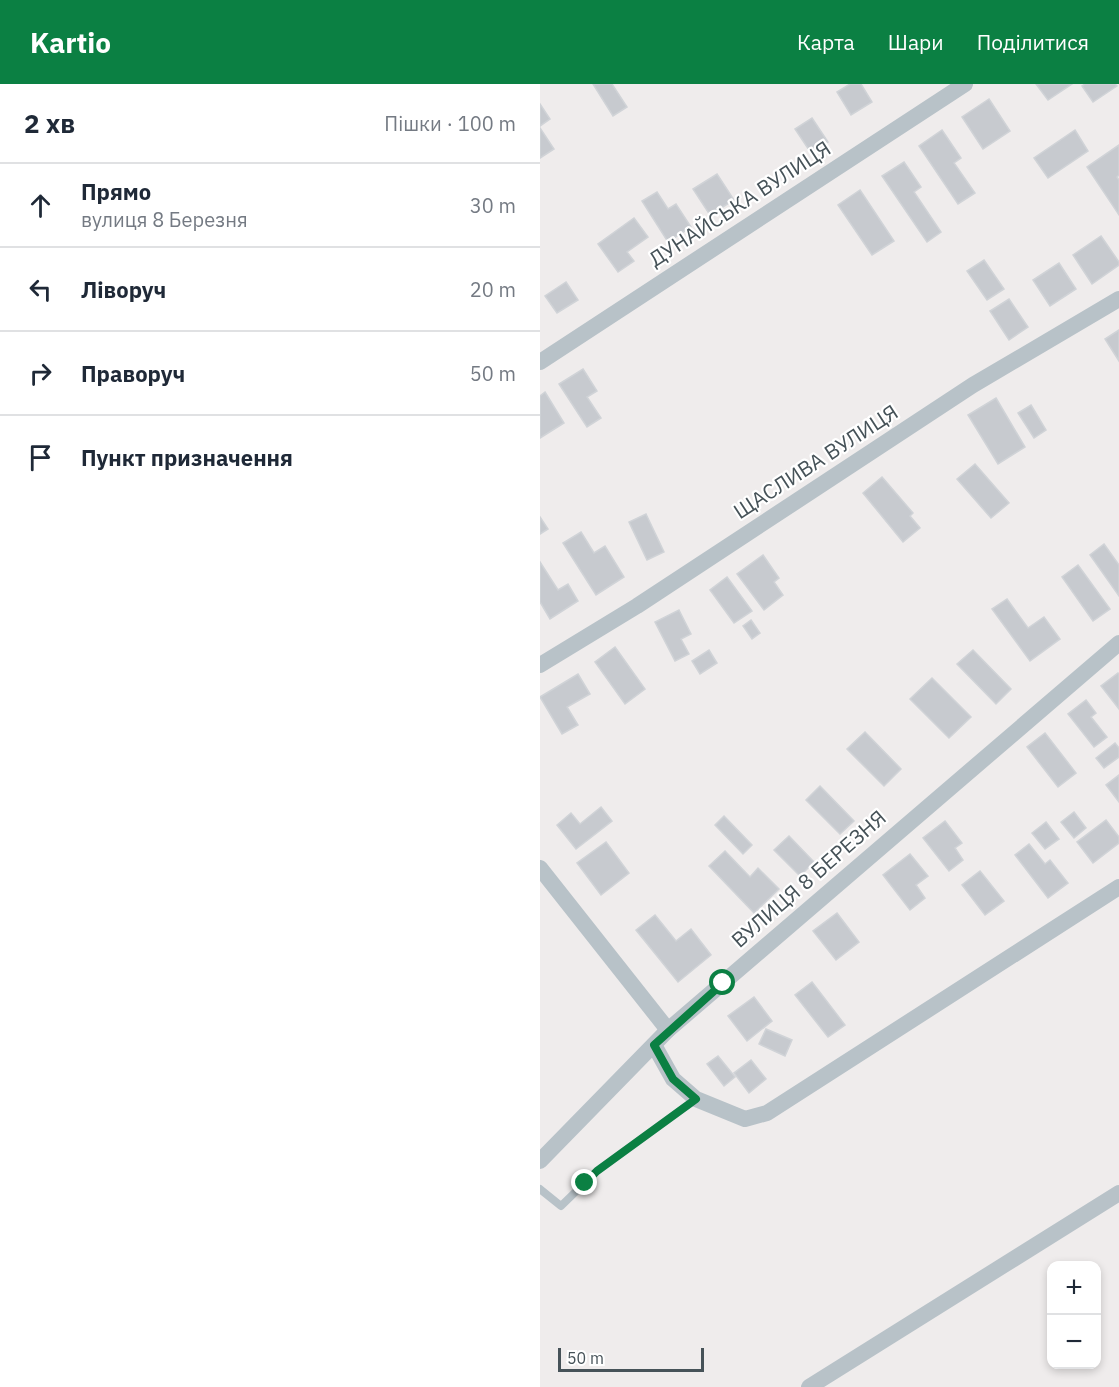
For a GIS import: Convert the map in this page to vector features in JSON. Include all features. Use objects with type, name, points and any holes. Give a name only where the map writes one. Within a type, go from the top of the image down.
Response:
[{"type":"street","name":"ДУНАЙСЬКА ВУЛИЦЯ","points":[[540,362],[965,84]]},
{"type":"street","name":"ЩАСЛИВА ВУЛИЦЯ","points":[[540,665],[637,606],[973,386],[1119,299]]},
{"type":"street","name":"ВУЛИЦЯ 8 БЕРЕЗНЯ","points":[[540,1161],[669,1030],[1119,643]]},
{"type":"street","points":[[540,868],[669,1030]]},
{"type":"street","points":[[654,1045],[673,1079],[696,1099],[745,1119],[767,1113],[1119,887]]},
{"type":"street","points":[[809,1387],[1119,1193]]},
{"type":"lane","points":[[540,1189],[561,1206],[597,1171],[696,1099]]},
{"type":"building","points":[[593,84],[612,84],[627,107],[613,116]]},
{"type":"building","points":[[850,84],[861,84],[872,102],[851,115],[837,92]]},
{"type":"building","points":[[1036,84],[1072,84],[1048,100]]},
{"type":"building","points":[[1085,84],[1115,84],[1117,86],[1093,102],[1082,86]]},
{"type":"building","points":[[989,99],[1010,131],[983,149],[962,117]]},
{"type":"building","points":[[540,104],[550,119],[540,126]]},
{"type":"building","points":[[812,118],[828,142],[811,153],[795,129]]},
{"type":"building","points":[[540,128],[554,149],[540,158]]},
{"type":"building","points":[[942,130],[961,158],[954,163],[975,193],[958,204],[919,146]]},
{"type":"building","points":[[1075,130],[1088,151],[1048,178],[1034,158]]},
{"type":"building","points":[[1119,145],[1119,175],[1117,177],[1119,180],[1119,215],[1087,167]]},
{"type":"building","points":[[904,162],[921,187],[914,192],[941,232],[927,242],[882,176]]},
{"type":"building","points":[[717,174],[734,200],[710,215],[693,189]]},
{"type":"building","points":[[860,190],[894,241],[872,255],[838,205]]},
{"type":"building","points":[[657,192],[668,209],[676,204],[691,227],[668,242],[642,201]]},
{"type":"building","points":[[634,218],[648,237],[627,252],[634,261],[618,272],[598,244]]},
{"type":"building","points":[[1101,236],[1119,265],[1092,284],[1073,255]]},
{"type":"building","points":[[984,260],[1004,289],[987,300],[967,271]]},
{"type":"building","points":[[1059,263],[1076,289],[1050,306],[1033,280]]},
{"type":"building","points":[[566,282],[578,300],[557,313],[545,296]]},
{"type":"building","points":[[1009,299],[1028,327],[1009,340],[990,311]]},
{"type":"building","points":[[1119,330],[1119,361],[1105,339]]},
{"type":"building","points":[[583,369],[597,391],[587,397],[601,418],[587,427],[559,384]]},
{"type":"building","points":[[545,392],[564,423],[540,438],[540,396]]},
{"type":"building","points":[[996,398],[1025,447],[998,464],[968,415]]},
{"type":"building","points":[[1031,405],[1046,430],[1034,438],[1018,413]]},
{"type":"building","points":[[975,464],[1009,503],[991,518],[957,479]]},
{"type":"building","points":[[882,477],[913,513],[910,516],[920,528],[903,542],[863,493]]},
{"type":"building","points":[[646,514],[664,552],[647,560],[629,522]]},
{"type":"building","points":[[540,517],[548,529],[540,534]]},
{"type":"building","points":[[581,532],[594,553],[605,546],[624,577],[596,595],[563,543]]},
{"type":"building","points":[[1104,544],[1119,565],[1119,596],[1090,555]]},
{"type":"building","points":[[763,555],[779,578],[774,582],[783,595],[764,610],[737,574]]},
{"type":"building","points":[[540,562],[558,590],[568,584],[578,601],[550,619],[540,602]]},
{"type":"building","points":[[1078,565],[1110,609],[1093,621],[1062,577]]},
{"type":"building","points":[[727,577],[752,611],[734,623],[710,590]]},
{"type":"building","points":[[1007,599],[1028,628],[1044,617],[1060,639],[1030,661],[992,609]]},
{"type":"building","points":[[679,610],[691,634],[681,639],[689,654],[675,661],[655,622]]},
{"type":"building","points":[[751,620],[760,633],[752,639],[743,626]]},
{"type":"building","points":[[615,647],[645,689],[625,704],[595,662]]},
{"type":"building","points":[[709,650],[717,663],[700,674],[692,661]]},
{"type":"building","points":[[973,650],[1011,689],[996,704],[957,664]]},
{"type":"building","points":[[578,674],[590,694],[567,707],[578,725],[562,734],[540,697]]},
{"type":"building","points":[[1119,674],[1119,709],[1101,686]]},
{"type":"building","points":[[932,678],[971,717],[949,738],[910,699]]},
{"type":"building","points":[[1086,700],[1096,713],[1091,717],[1107,737],[1094,747],[1068,714]]},
{"type":"building","points":[[865,732],[901,769],[884,786],[847,749]]},
{"type":"building","points":[[1045,733],[1076,773],[1058,787],[1027,747]]},
{"type":"building","points":[[1115,743],[1119,748],[1119,757],[1104,768],[1096,758]]},
{"type":"building","points":[[1119,775],[1119,802],[1106,785]]},
{"type":"building","points":[[820,786],[854,821],[840,834],[806,800]]},
{"type":"building","points":[[601,807],[612,821],[576,849],[557,825],[571,813],[580,824]]},
{"type":"building","points":[[1074,812],[1086,828],[1074,838],[1061,822]]},
{"type":"building","points":[[724,816],[752,845],[743,854],[715,825]]},
{"type":"building","points":[[1106,820],[1119,837],[1119,843],[1093,863],[1077,842]]},
{"type":"building","points":[[945,821],[962,843],[955,848],[963,860],[949,871],[923,838]]},
{"type":"building","points":[[1046,822],[1059,839],[1045,849],[1032,833]]},
{"type":"building","points":[[789,836],[814,862],[800,876],[774,850]]},
{"type":"building","points":[[606,842],[629,873],[601,895],[577,863]]},
{"type":"building","points":[[1029,844],[1045,864],[1050,860],[1068,883],[1048,898],[1015,855]]},
{"type":"building","points":[[725,851],[750,877],[758,868],[779,889],[754,913],[709,866]]},
{"type":"building","points":[[910,854],[928,876],[916,885],[925,898],[910,910],[883,875]]},
{"type":"building","points":[[980,871],[1004,901],[985,915],[962,885]]},
{"type":"building","points":[[837,913],[859,942],[836,960],[813,931]]},
{"type":"building","points":[[655,915],[676,941],[691,929],[711,955],[678,982],[636,930]]},
{"type":"building","points":[[812,982],[845,1025],[828,1037],[795,995]]},
{"type":"building","points":[[754,997],[772,1021],[747,1041],[728,1016]]},
{"type":"building","points":[[766,1029],[792,1040],[785,1056],[759,1044]]},
{"type":"building","points":[[718,1056],[735,1077],[724,1086],[707,1064]]},
{"type":"building","points":[[751,1060],[766,1079],[749,1093],[734,1073]]},
{"type":"route","points":[[585,1183],[597,1171],[696,1099],[673,1079],[654,1045],[723,983]]}]
